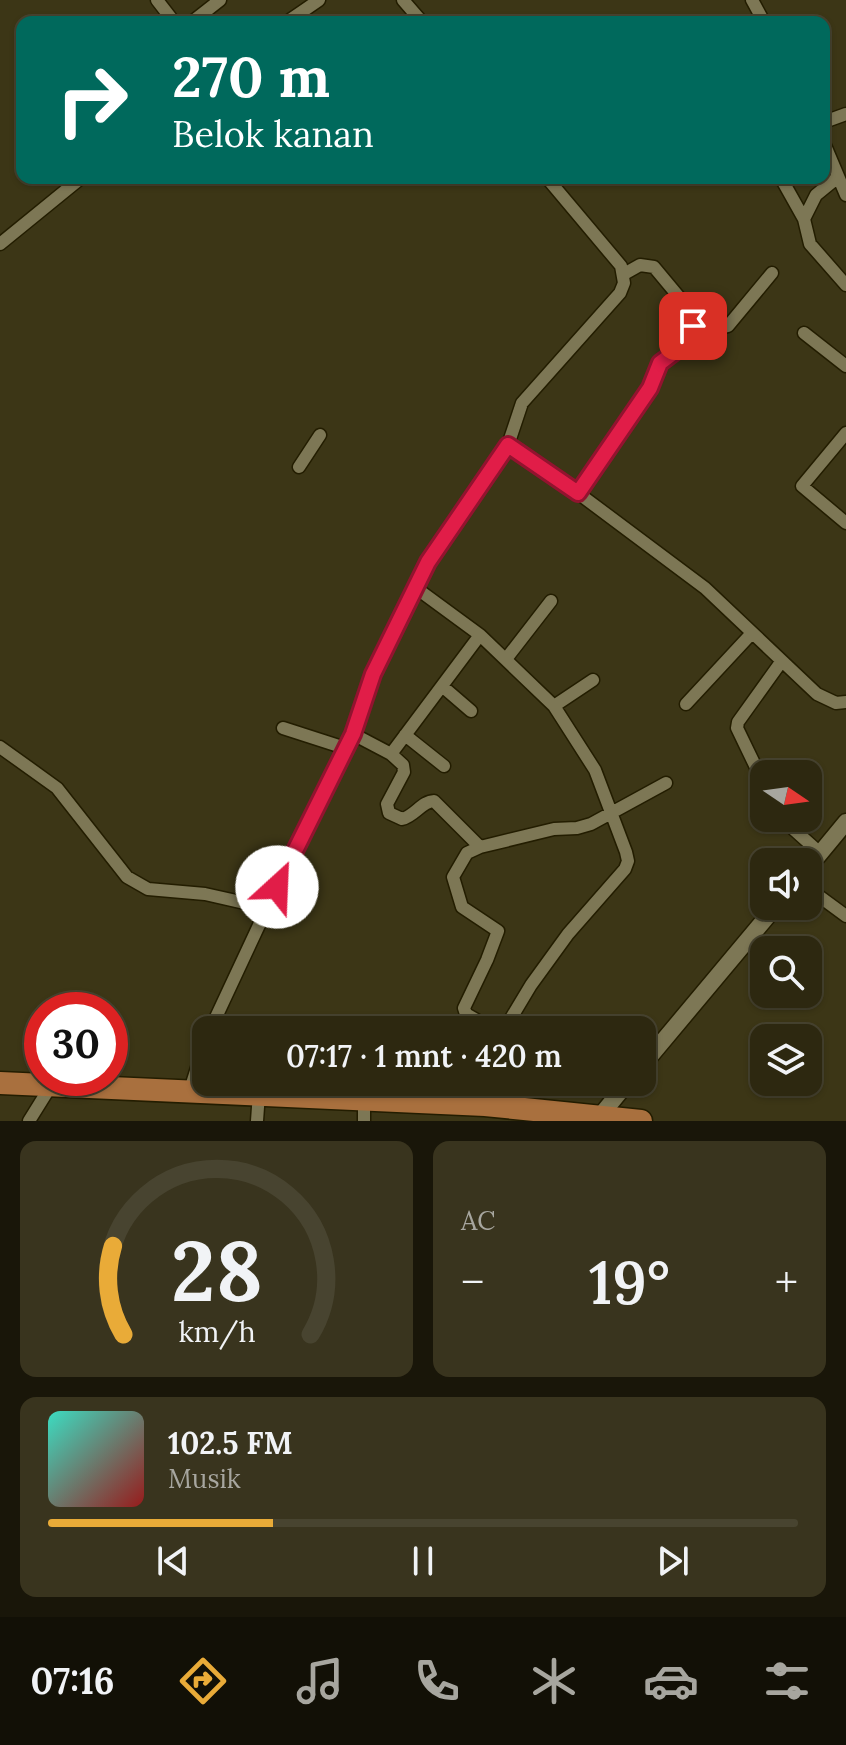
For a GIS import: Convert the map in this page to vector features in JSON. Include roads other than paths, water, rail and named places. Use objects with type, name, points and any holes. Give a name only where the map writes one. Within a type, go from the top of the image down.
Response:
[{"type":"highway","points":[[0,1083],[24,1083]]},
{"type":"highway","points":[[128,1087],[190,1090]]},
{"type":"highway","points":[[278,1096],[364,1110],[485,1105],[641,1121]]},
{"type":"street","points":[[157,0],[169,16]]},
{"type":"street","points":[[200,16],[220,0]]},
{"type":"street","points":[[296,16],[319,0]]},
{"type":"street","points":[[403,0],[417,16]]},
{"type":"street","points":[[830,158],[846,195]]},
{"type":"street","points":[[830,184],[838,177]]},
{"type":"street","points":[[0,244],[74,184]]},
{"type":"street","points":[[217,1016],[353,734],[373,674],[428,562],[508,445],[522,403],[611,305],[624,283],[624,274],[616,259],[552,184]]},
{"type":"street","points":[[784,184],[804,219],[810,244],[846,285]]},
{"type":"street","points":[[804,219],[816,195],[829,184]]},
{"type":"street","points":[[624,274],[640,265],[654,267],[699,321],[720,328],[728,326],[772,273]]},
{"type":"street","points":[[578,493],[650,388],[660,363],[680,348],[699,321]]},
{"type":"street","points":[[804,333],[846,366]]},
{"type":"street","points":[[299,467],[320,435]]},
{"type":"street","points":[[845,437],[802,486],[846,523]]},
{"type":"street","points":[[508,445],[705,588],[817,694],[836,703],[846,702]]},
{"type":"street","points":[[416,588],[480,635],[554,706],[595,770],[626,852],[628,861],[625,869],[568,934],[512,1016]]},
{"type":"street","points":[[506,659],[551,601]]},
{"type":"street","points":[[686,704],[752,633]]},
{"type":"street","points":[[391,754],[480,635]]},
{"type":"street","points":[[752,760],[737,728],[738,722],[781,662]]},
{"type":"street","points":[[554,706],[593,680]]},
{"type":"street","points":[[442,686],[471,711]]},
{"type":"street","points":[[283,728],[345,748]]},
{"type":"street","points":[[353,734],[391,754],[403,765],[404,772],[387,804],[389,813],[402,819],[427,802],[434,801],[480,847]]},
{"type":"street","points":[[405,735],[444,766]]},
{"type":"street","points":[[0,747],[57,788],[127,877],[137,884],[148,889],[223,897],[267,908]]},
{"type":"street","points":[[470,1016],[464,1008],[498,931],[462,907],[453,877],[467,853],[554,829],[577,828],[599,821],[666,783]]},
{"type":"street","points":[[822,851],[846,822]]},
{"type":"street","points":[[797,832],[814,848]]},
{"type":"street","points":[[822,898],[846,916]]},
{"type":"street","points":[[656,1049],[764,920]]},
{"type":"street","points":[[190,1090],[192,1084]]},
{"type":"street","points":[[29,1121],[45,1096]]},
{"type":"street","points":[[257,1121],[259,1096]]},
{"type":"street","points":[[485,1105],[487,1096]]},
{"type":"street","points":[[598,1118],[616,1096]]}]
